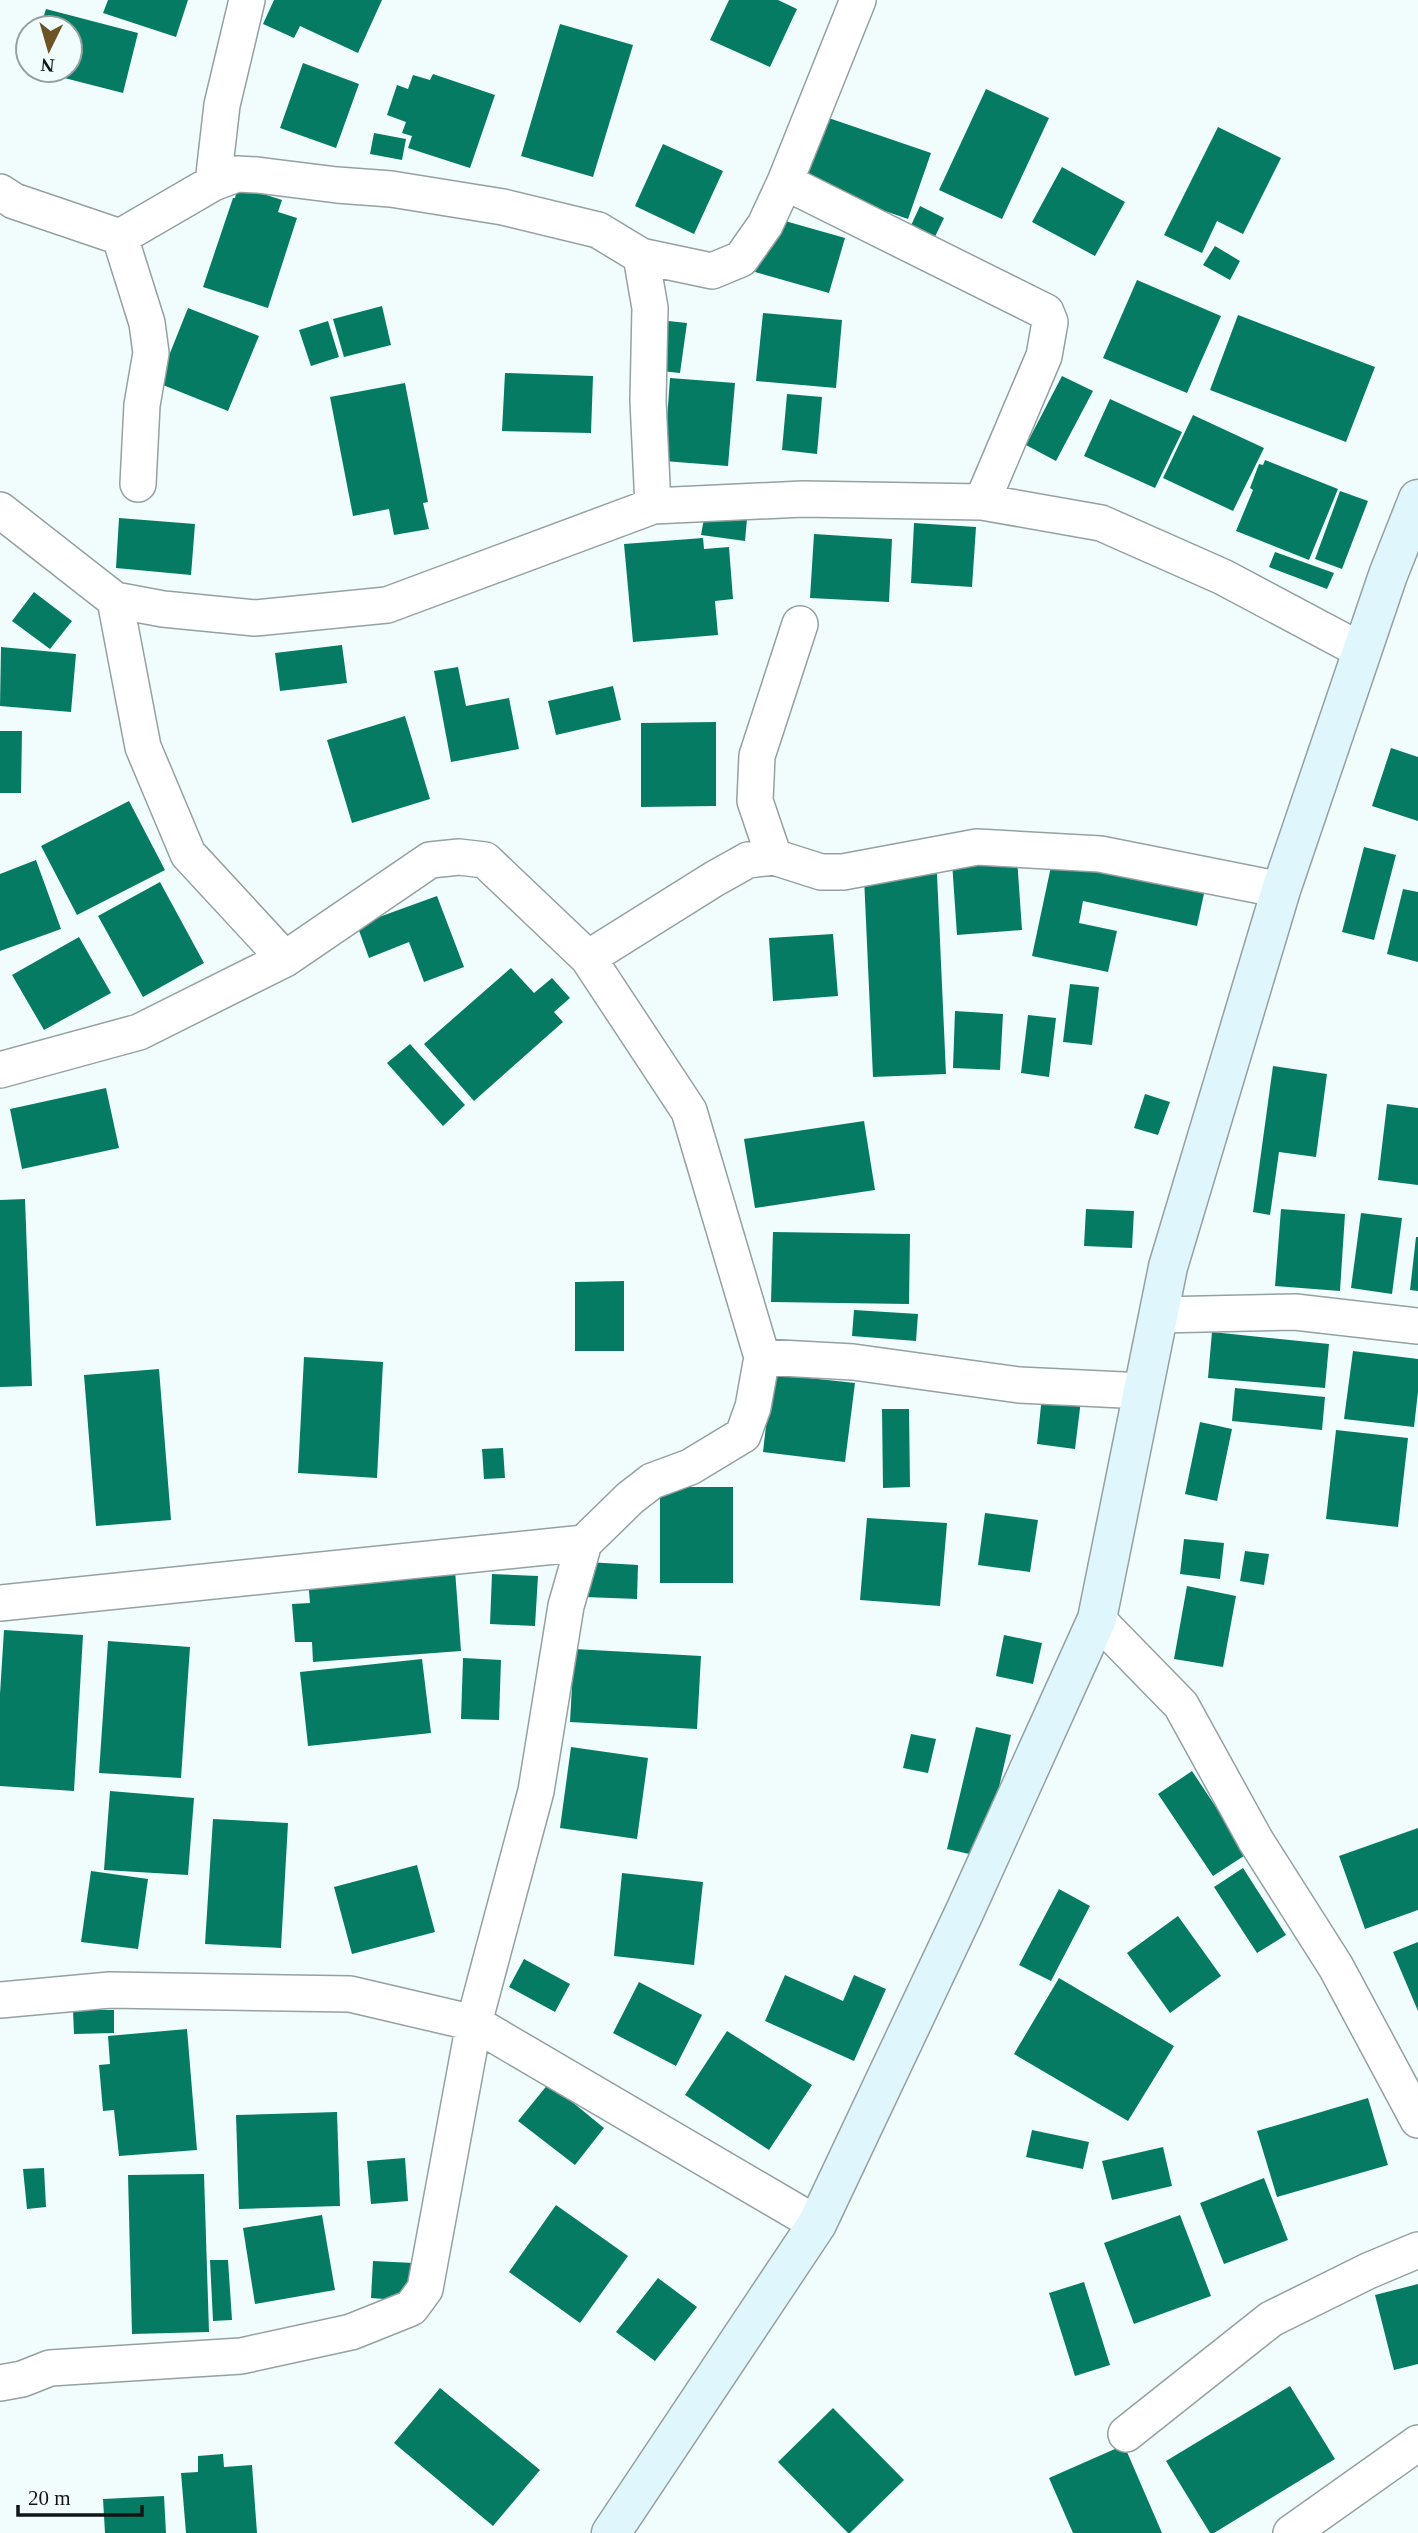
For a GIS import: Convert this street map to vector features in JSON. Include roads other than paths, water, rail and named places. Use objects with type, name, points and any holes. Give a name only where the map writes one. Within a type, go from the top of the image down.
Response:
[{"type":"street","points":[[213,183],[222,105],[247,0]]},
{"type":"street","points":[[0,192],[14,201],[120,237],[213,183],[237,174],[391,189],[503,207],[598,230],[641,256],[712,271],[741,259],[765,225],[858,0]]},
{"type":"street","points":[[785,182],[1046,312],[1049,323],[1044,356],[982,502]]},
{"type":"street","points":[[120,237],[147,323],[151,353],[142,405],[138,484]]},
{"type":"street","points":[[641,256],[650,308],[648,401],[653,506]]},
{"type":"street","points":[[0,510],[115,600],[163,609],[255,618],[387,605],[653,506],[803,499],[982,502],[1101,523],[1223,577],[1362,651]]},
{"type":"street","points":[[611,2533],[817,2224],[964,1913],[1097,1619],[1168,1267],[1281,890],[1362,651],[1418,499]]},
{"type":"street","points":[[115,600],[143,747],[188,854],[285,959]]},
{"type":"street","points":[[774,857],[755,801],[757,757],[800,624]]},
{"type":"street","points":[[588,958],[748,860],[774,857],[821,872],[843,872],[977,847],[1100,854],[1281,890]]},
{"type":"street","points":[[0,1070],[139,1032],[285,959],[430,860],[459,857],[485,860],[588,958],[689,1111],[762,1357],[753,1407],[743,1435],[691,1468],[652,1481],[630,1498],[584,1543],[566,1606],[536,1791],[474,2023],[425,2289],[411,2308],[351,2332],[241,2356],[50,2368],[22,2379],[0,2383]]},
{"type":"street","points":[[1158,1315],[1295,1312],[1418,1326]]},
{"type":"street","points":[[762,1357],[853,1362],[1019,1385],[1144,1391]]},
{"type":"street","points":[[0,1603],[584,1543]]},
{"type":"street","points":[[1097,1619],[1181,1705],[1256,1841],[1335,1967],[1418,2120]]},
{"type":"street","points":[[0,2000],[110,1990],[350,1994],[474,2023],[817,2224]]},
{"type":"street","points":[[1126,2434],[1271,2319],[1368,2271],[1418,2250]]},
{"type":"street","points":[[1291,2533],[1418,2443]]}]
